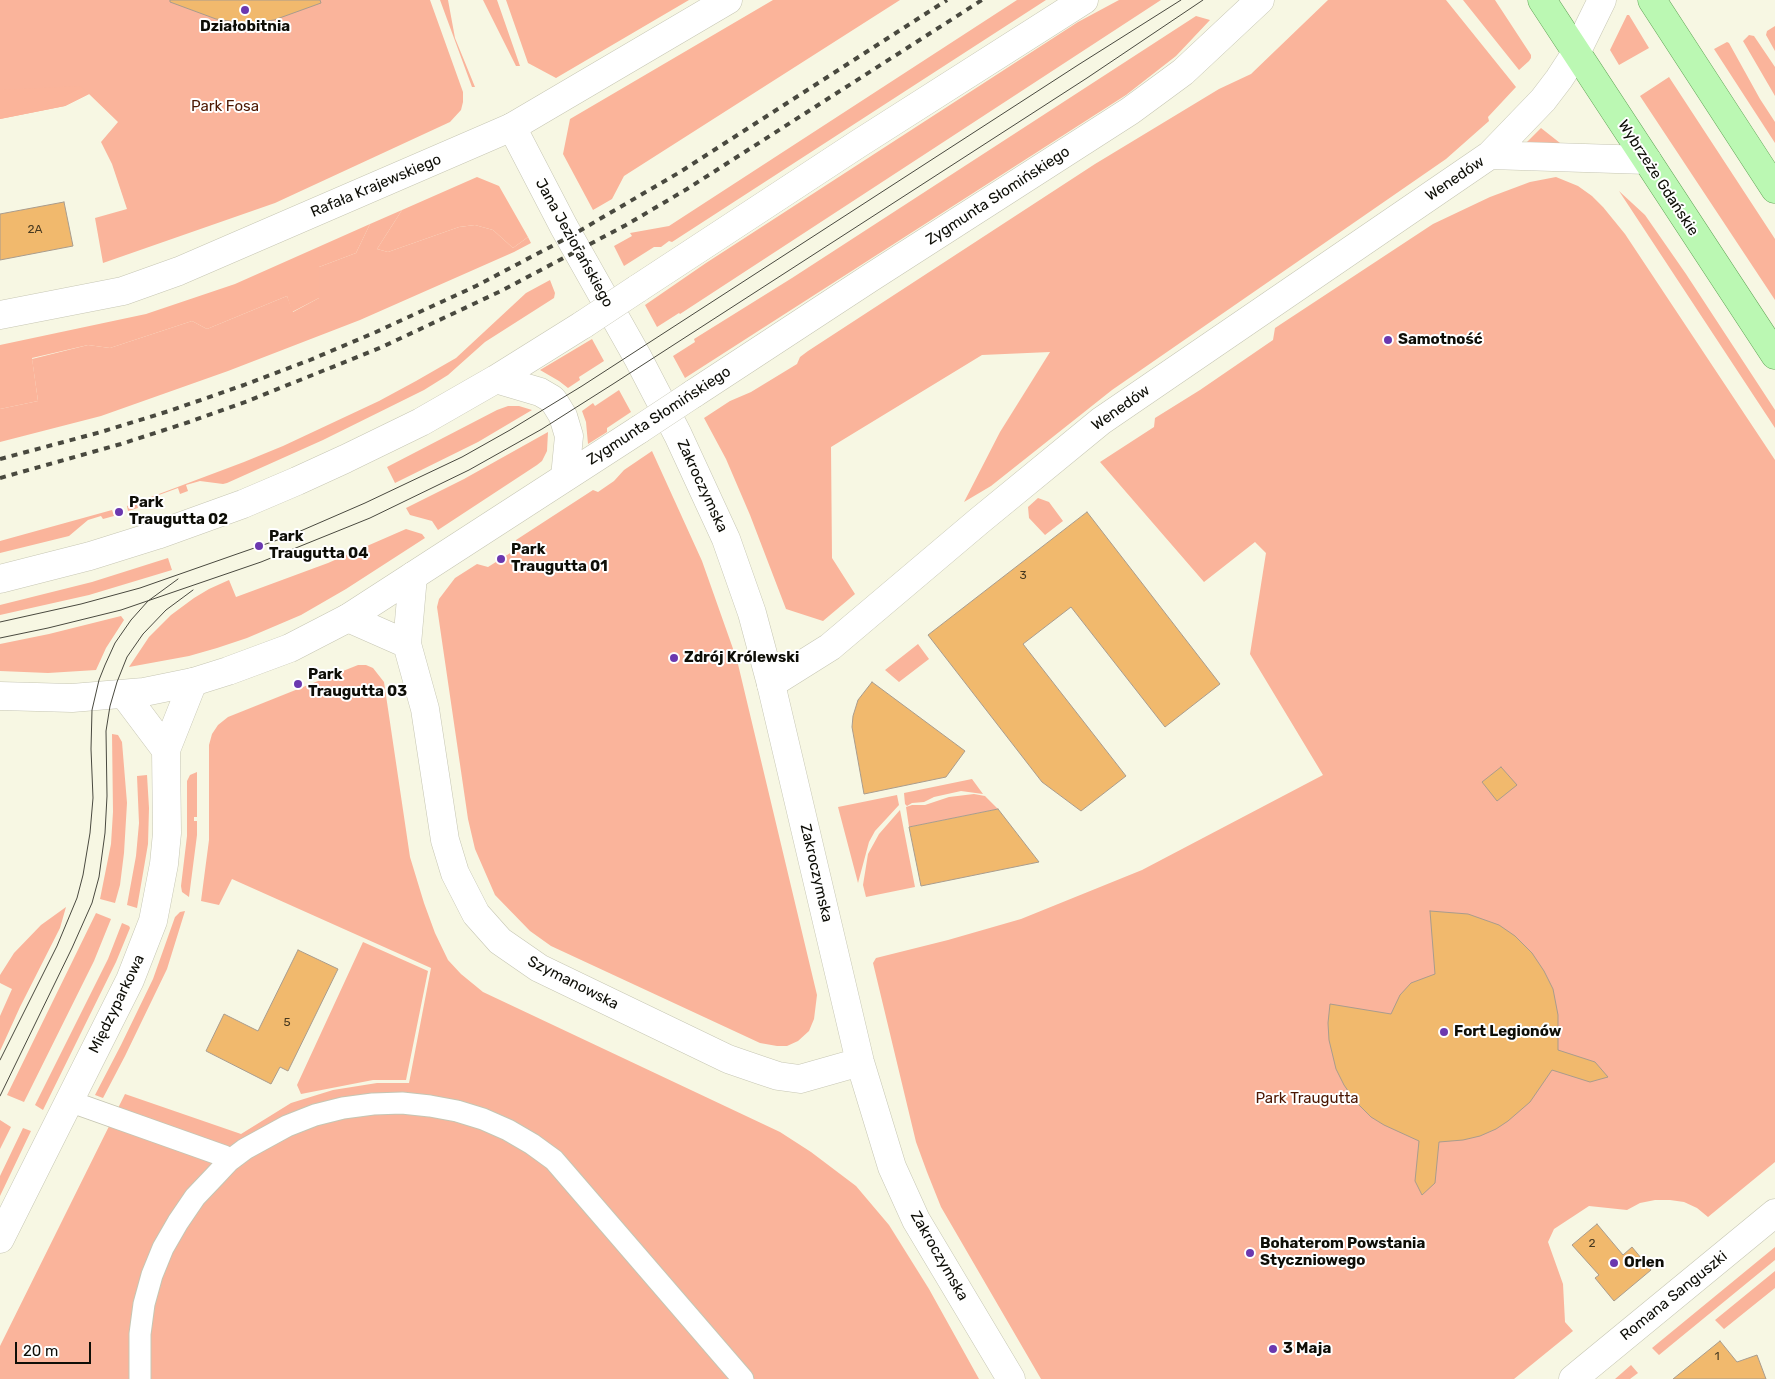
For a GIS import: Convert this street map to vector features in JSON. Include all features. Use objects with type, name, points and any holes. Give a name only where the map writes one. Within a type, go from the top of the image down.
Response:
[{"type":"main road","name":"Wybrzeże Gdańskie","points":[[1542,0],[1775,355]]},
{"type":"main road","points":[[1652,0],[1775,189]]},
{"type":"street","name":"Rafała Krajewskiego","points":[[0,315],[124,291],[179,271],[512,127],[728,0]]},
{"type":"street","points":[[0,579],[130,544],[243,504],[394,436],[496,379],[584,324],[874,134],[1084,0]]},
{"type":"street","name":"Zygmunta Słomińskiego","points":[[0,696],[51,699],[124,694],[193,682],[247,665],[290,648],[348,618],[1130,111],[1183,72],[1260,0]]},
{"type":"street","name":"Wenedów","points":[[771,684],[830,647],[1101,421],[1490,156],[1544,100],[1560,79],[1576,53],[1602,0]]},
{"type":"street","name":"Jana Jeziorańskiego","points":[[512,127],[564,227],[638,358]]},
{"type":"street","name":"Wenedów","points":[[1490,156],[1647,160]]},
{"type":"street","name":"Zakroczymska","points":[[638,358],[678,435],[726,539],[752,613],[771,684],[860,1062],[892,1167],[916,1220],[1011,1379]]},
{"type":"street","points":[[496,379],[540,392],[555,403],[563,416],[569,436],[565,477]]},
{"type":"street","name":"Szymanowska","points":[[413,576],[407,644],[425,709],[446,840],[455,874],[476,914],[500,941],[539,968],[728,1059],[760,1070],[778,1076],[800,1079],[860,1062]]},
{"type":"street","points":[[348,618],[407,644]]},
{"type":"street","name":"Międzyparkowa","points":[[0,1239],[130,980],[152,921],[161,880],[167,833],[166,750],[193,682]]},
{"type":"street","points":[[124,694],[166,750]]},
{"type":"street","points":[[69,1101],[224,1156],[229,1161]]},
{"type":"street","points":[[140,1379],[140,1334],[144,1304],[152,1275],[163,1248],[195,1198],[229,1161],[287,1126],[315,1115],[344,1108],[402,1103],[457,1111],[483,1119],[524,1139],[554,1160],[743,1379]]},
{"type":"street","name":"Romana Sanguszki","points":[[1573,1379],[1775,1213]]},
{"type":"green space","name":"Park Fosa","points":[[0,0],[430,0],[463,92],[463,102],[461,110],[450,122],[275,203],[103,263],[95,218],[127,209],[112,164],[101,142],[118,122],[89,94],[65,106],[0,119]]},
{"type":"green space","points":[[440,0],[448,0],[455,38],[475,87],[472,87]]},
{"type":"green space","points":[[483,0],[497,0],[520,66],[516,66]]},
{"type":"green space","points":[[1017,0],[1046,0],[672,242],[669,241],[661,247],[654,247],[624,266],[614,246],[632,236],[630,233],[669,226]]},
{"type":"green space","points":[[1119,0],[1161,0],[680,314],[657,327],[645,305],[706,263],[1078,22]]},
{"type":"green space","points":[[1328,0],[1446,0],[1516,87],[1488,117],[1489,121],[1446,159],[1112,390],[991,486],[964,502],[1000,432],[1050,352],[982,355],[831,447],[832,558],[855,594],[823,621],[786,609],[726,459],[704,418],[730,401],[751,392],[797,364],[800,357],[808,351],[1095,164],[1219,89],[1251,74]]},
{"type":"green space","points":[[1463,0],[1495,0],[1531,55],[1529,61],[1519,70]]},
{"type":"green space","points":[[1627,15],[1629,15],[1649,48],[1619,65],[1610,50]]},
{"type":"green space","points":[[1196,16],[1210,20],[1176,56],[1126,95],[685,378],[673,356],[695,342],[694,339],[792,278]]},
{"type":"green space","points":[[1775,26],[1775,51],[1766,35],[1767,31]]},
{"type":"green space","points":[[1749,35],[1754,36],[1775,67],[1775,96],[1743,41]]},
{"type":"green space","points":[[1727,42],[1775,122],[1775,143],[1714,49]]},
{"type":"green space","points":[[1669,77],[1775,239],[1775,300],[1640,96]]},
{"type":"green space","points":[[1541,128],[1560,145],[1519,150]]},
{"type":"green space","name":"Park Traugutta","points":[[1556,177],[1578,186],[1592,196],[1625,234],[1775,460],[1775,1162],[1708,1217],[1697,1208],[1684,1202],[1655,1200],[1640,1203],[1627,1210],[1589,1206],[1554,1229],[1548,1242],[1563,1284],[1565,1322],[1573,1331],[1514,1379],[1041,1379],[941,1207],[916,1142],[873,963],[876,958],[1021,919],[1142,870],[1323,775],[1250,654],[1266,553],[1255,542],[1204,582],[1100,462],[1154,427],[1155,418],[1273,340],[1275,328],[1433,224],[1490,197],[1530,182]]},
{"type":"green space","points":[[1619,191],[1645,215],[1686,274],[1775,410],[1775,428]]},
{"type":"green space","points":[[402,210],[377,249],[388,252],[459,227],[475,225],[493,230],[513,248],[528,237],[531,243],[360,320],[228,371],[101,416],[0,442],[0,409],[38,401],[32,359],[88,345],[110,348],[192,321],[207,329],[287,296],[293,312],[319,298],[319,267],[356,253],[370,224]]},
{"type":"green space","points":[[550,280],[555,293],[554,298],[485,342],[448,375],[424,390],[323,440],[227,483],[200,481],[186,485],[188,491],[180,494],[178,488],[137,503],[138,508],[128,511],[127,506],[283,446],[379,401],[416,381],[456,358],[526,293]]},
{"type":"green space","points":[[592,339],[604,361],[579,377],[580,380],[568,388],[540,370]]},
{"type":"green space","points":[[619,390],[631,412],[607,428],[607,432],[588,444],[586,422],[582,411],[593,403],[595,406]]},
{"type":"green space","points":[[508,406],[519,406],[532,410],[478,442],[395,483],[387,467]]},
{"type":"green space","points":[[548,432],[547,451],[542,461],[438,530],[432,521],[410,515],[406,508],[464,479]]},
{"type":"green space","points":[[652,451],[702,561],[737,660],[817,995],[814,1019],[809,1031],[798,1041],[787,1046],[760,1043],[551,946],[530,931],[495,895],[475,849],[468,819],[437,607],[439,599],[455,578],[477,564],[488,567],[515,550],[516,540],[593,490],[598,492],[614,481],[624,470]]},
{"type":"green space","points":[[1038,498],[1049,502],[1063,521],[1045,535],[1029,518],[1028,507]]},
{"type":"green space","points":[[112,510],[114,516],[103,519],[101,516],[88,520],[69,536],[0,553],[0,541]]},
{"type":"green space","points":[[406,529],[422,534],[425,538],[346,589],[301,615],[247,638],[217,648],[189,656],[129,667],[149,637],[171,615],[209,589],[229,580],[236,597],[328,563]]},
{"type":"green space","points":[[168,558],[172,570],[89,595],[0,615],[0,605],[92,582]]},
{"type":"green space","points":[[121,616],[124,620],[106,648],[96,670],[48,673],[0,671],[0,644]]},
{"type":"green space","points":[[918,644],[929,659],[899,682],[885,670]]},
{"type":"green space","points":[[358,665],[366,665],[373,668],[384,682],[410,857],[435,933],[448,960],[461,974],[483,992],[780,1132],[811,1152],[856,1186],[889,1225],[929,1289],[979,1379],[0,1379],[0,1346],[125,1094],[241,1134],[291,1103],[333,1090],[377,1083],[409,1083],[431,968],[232,879],[219,905],[201,901],[209,840],[209,745],[212,734],[218,725],[228,717]]},
{"type":"green space","points":[[112,734],[118,735],[122,742],[127,803],[124,853],[120,885],[115,903],[100,899],[111,844],[113,812]]},
{"type":"green space","points":[[197,772],[197,817],[194,817],[194,821],[197,821],[197,835],[189,897],[182,892],[181,886],[187,836],[187,781],[190,775]]},
{"type":"green space","points":[[147,775],[149,808],[148,844],[137,908],[127,905],[136,856],[139,823],[137,776]]},
{"type":"green space","points":[[972,779],[983,794],[961,791],[934,797],[924,802],[912,803],[907,806],[905,804],[904,793]]},
{"type":"green space","points":[[974,794],[985,796],[998,809],[909,827],[906,807],[925,805],[949,797]]},
{"type":"green space","points":[[897,795],[899,805],[875,831],[869,842],[858,883],[838,807]]},
{"type":"green space","points":[[900,810],[915,887],[866,897],[863,885],[868,854],[879,834]]},
{"type":"green space","points":[[66,907],[60,928],[0,1051],[0,1016],[12,989],[0,983],[0,975],[14,953],[41,925]]},
{"type":"green space","points":[[185,911],[167,969],[125,1056],[103,1098],[95,1095],[153,979],[175,917],[180,912]]},
{"type":"green space","points":[[96,913],[111,919],[94,961],[24,1102],[7,1095]]},
{"type":"green space","points":[[122,923],[130,928],[116,962],[43,1110],[35,1105],[108,959]]},
{"type":"green space","points":[[363,942],[428,971],[406,1080],[373,1080],[301,1094],[297,1085]]},
{"type":"green space","points":[[0,1120],[11,1127],[0,1149]]},
{"type":"green space","points":[[23,1128],[31,1131],[0,1196],[0,1176]]},
{"type":"green space","points":[[1775,1247],[1775,1260],[1659,1355],[1652,1348]]},
{"type":"green space","points":[[1775,1271],[1775,1288],[1724,1329],[1715,1320]]},
{"type":"green space","points":[[1631,1365],[1638,1373],[1630,1379],[1615,1379]]},
{"type":"shaded area","points":[[506,0],[689,0],[556,78],[528,63]]},
{"type":"shaded area","points":[[773,0],[900,0],[624,176],[612,199],[593,210],[563,154],[570,119]]},
{"type":"shaded area","points":[[80,86],[89,94],[65,106],[0,119],[0,90]]},
{"type":"shaded area","points":[[477,177],[499,186],[528,237],[513,248],[493,230],[475,225],[459,227],[388,252],[377,249],[402,210]]},
{"type":"shaded area","points":[[370,224],[356,253],[319,267],[319,298],[292,312],[287,296],[207,329],[192,321],[110,348],[88,345],[32,358],[38,401],[0,409],[0,345],[146,314],[235,284]]},
{"type":"building","name":"Działobitnia","points":[[170,0],[320,0],[321,3],[274,20],[247,24],[216,19],[170,2]]},
{"type":"building","points":[[64,202],[73,246],[0,260],[0,214]]},
{"type":"building","points":[[1087,512],[1220,684],[1165,727],[1071,607],[1023,644],[1126,776],[1081,811],[1042,782],[928,635]]},
{"type":"building","points":[[872,682],[965,751],[946,777],[864,794],[852,727],[858,700]]},
{"type":"building","points":[[1501,767],[1517,785],[1497,801],[1482,782]]},
{"type":"building","points":[[998,809],[1039,862],[921,886],[909,827]]},
{"type":"building","name":"Fort Legionów","points":[[1430,911],[1468,914],[1499,925],[1515,936],[1532,953],[1553,989],[1558,1015],[1558,1050],[1595,1062],[1608,1077],[1590,1082],[1552,1070],[1530,1102],[1496,1129],[1480,1136],[1463,1140],[1439,1142],[1435,1183],[1422,1195],[1415,1181],[1419,1141],[1371,1117],[1355,1101],[1336,1069],[1329,1040],[1328,1023],[1330,1004],[1391,1014],[1400,995],[1411,983],[1435,974]]},
{"type":"building","points":[[298,950],[338,969],[288,1071],[280,1067],[271,1084],[206,1051],[224,1014],[258,1031]]},
{"type":"building","points":[[1597,1224],[1623,1255],[1632,1247],[1651,1270],[1614,1301],[1595,1278],[1599,1275],[1572,1245]]},
{"type":"building","points":[[1720,1341],[1737,1362],[1757,1355],[1766,1379],[1673,1379]]},
{"type":"tram line","points":[[0,622],[81,604],[140,588],[289,536],[365,503],[462,457],[582,386],[1181,0]]},
{"type":"tram line","points":[[0,638],[121,610],[261,562],[370,518],[469,470],[542,429],[613,384],[1087,78],[1203,0]]},
{"type":"tram line","points":[[0,1060],[57,946],[77,898],[83,875],[90,833],[93,798],[92,710],[99,680],[115,643],[131,620],[148,601],[178,579]]},
{"type":"tram line","points":[[0,1096],[92,903],[99,877],[105,833],[107,796],[106,731],[110,706],[117,682],[127,657],[143,634],[166,610],[193,590]]},
{"type":"railway","points":[[0,459],[101,432],[244,385],[376,332],[476,286],[569,237],[680,172],[947,0]]},
{"type":"railway","points":[[0,478],[121,444],[248,401],[382,347],[501,291],[626,225],[687,189],[982,0]]},
{"type":"place","name":"Działobitnia","points":[[245,10]]},
{"type":"place","name":"Samotność","points":[[1388,340]]},
{"type":"place","name":"Park Traugutta 02","points":[[119,512]]},
{"type":"place","name":"Park Traugutta 04","points":[[259,546]]},
{"type":"place","name":"Park Traugutta 01","points":[[501,559]]},
{"type":"place","name":"Zdrój Królewski","points":[[674,658]]},
{"type":"place","name":"Park Traugutta 03","points":[[298,684]]},
{"type":"place","name":"Fort Legionów","points":[[1444,1032]]},
{"type":"place","name":"Bohaterom Powstania Styczniowego","points":[[1250,1253]]},
{"type":"place","name":"Orlen","points":[[1614,1263]]},
{"type":"place","name":"3 Maja","points":[[1273,1349]]}]
